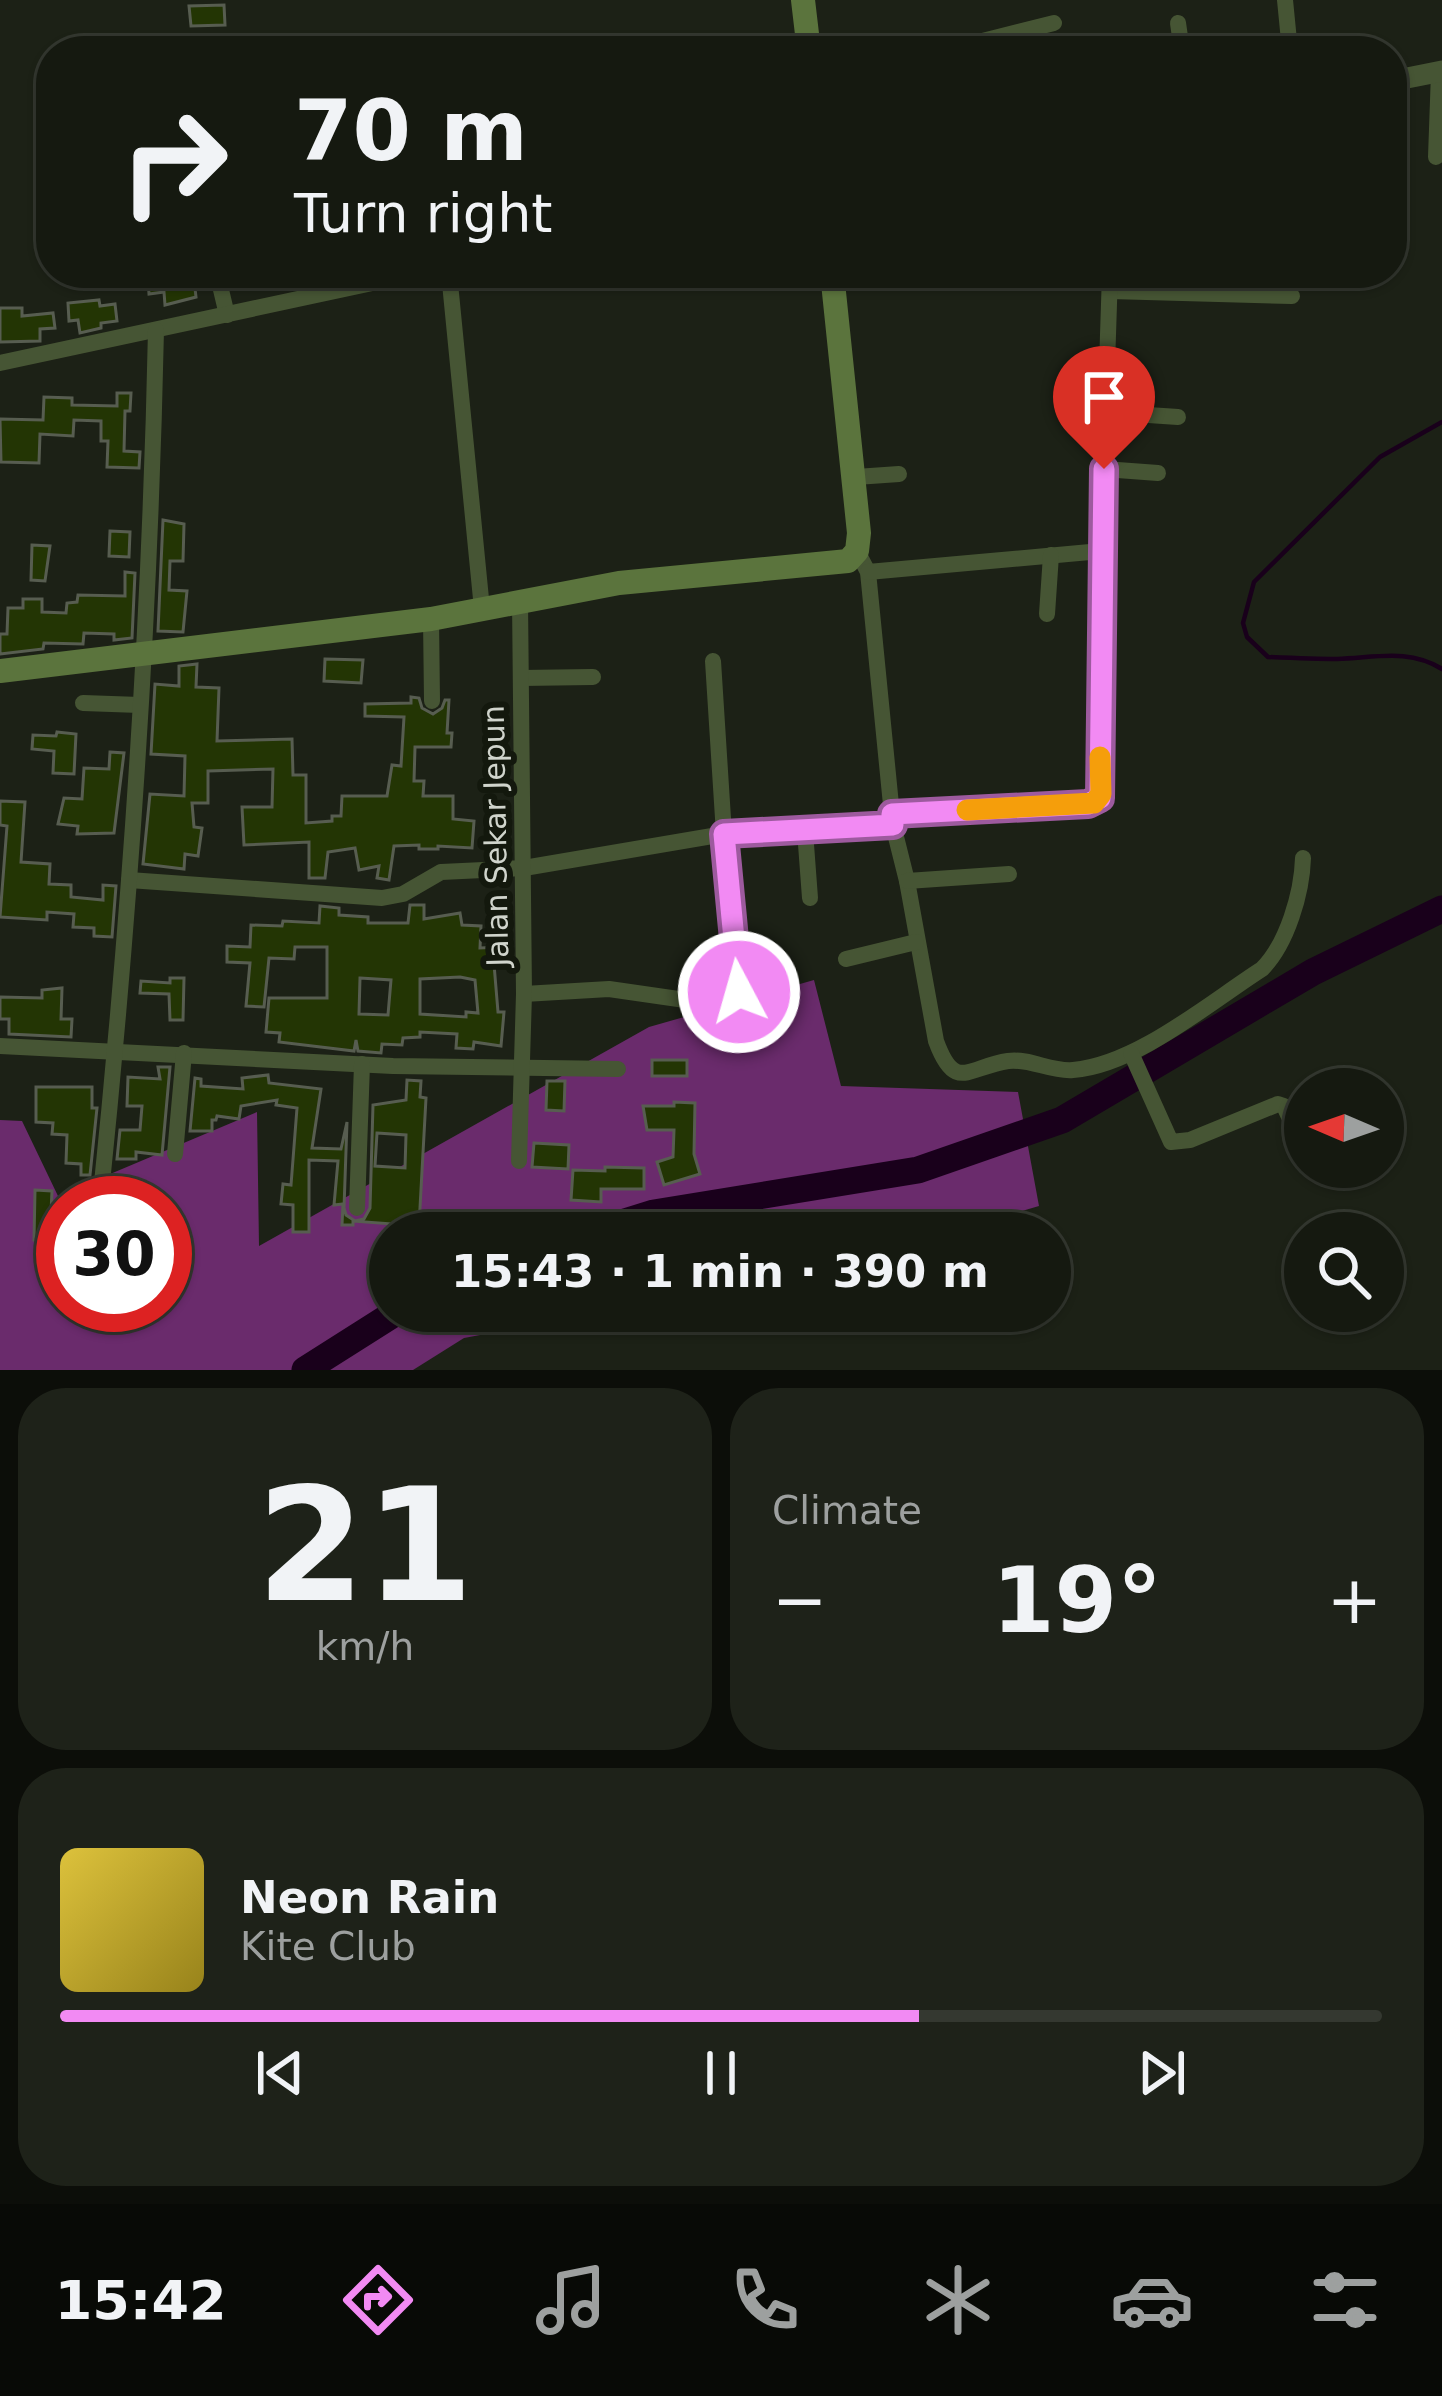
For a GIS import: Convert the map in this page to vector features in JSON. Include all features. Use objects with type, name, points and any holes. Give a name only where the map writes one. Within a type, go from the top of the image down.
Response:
[{"type":"main road","points":[[803,0],[807,36]]},
{"type":"main road","points":[[0,670],[431,619],[619,583],[862,561],[834,288]]},
{"type":"street","points":[[1285,0],[1289,36]]},
{"type":"street","points":[[1002,36],[1054,23]]},
{"type":"street","points":[[1178,23],[1180,36]]},
{"type":"street","points":[[1407,78],[1441,72],[1436,157]]},
{"type":"street","points":[[221,288],[227,315]]},
{"type":"street","points":[[0,363],[350,288]]},
{"type":"street","points":[[450,288],[482,609]]},
{"type":"street","points":[[129,880],[382,898],[403,895],[441,872],[524,868],[724,834],[805,831],[1098,801],[1110,288]]},
{"type":"street","points":[[1188,288],[1292,296]]},
{"type":"street","points":[[103,1176],[140,705],[153,490],[156,330]]},
{"type":"street","points":[[1104,412],[1178,417]]},
{"type":"street","points":[[1104,469],[1158,473]]},
{"type":"street","points":[[856,477],[899,474]]},
{"type":"street","points":[[1101,551],[862,561],[892,820],[945,1066],[966,1074],[1008,1061],[1072,1070],[1132,1056],[1273,958],[1299,890],[1303,858]]},
{"type":"street","points":[[1047,614],[1051,555]]},
{"type":"street","name":"Jalan Sekar Jepun","points":[[519,1160],[524,994],[520,602]]},
{"type":"street","points":[[431,619],[432,701]]},
{"type":"street","points":[[524,994],[609,989],[699,1002],[737,994],[713,661]]},
{"type":"street","points":[[521,678],[593,677]]},
{"type":"street","points":[[83,703],[140,705]]},
{"type":"street","points":[[805,831],[810,898]]},
{"type":"street","points":[[908,881],[1009,874]]},
{"type":"street","points":[[847,959],[916,942]]},
{"type":"street","points":[[0,1046],[362,1064],[618,1069]]},
{"type":"street","points":[[175,1154],[184,1053]]},
{"type":"street","points":[[1132,1056],[1171,1142],[1190,1140],[1278,1104],[1284,1106]]},
{"type":"street","points":[[357,1208],[362,1064]]},
{"type":"shaded area","points":[[814,980],[841,1086],[1018,1092],[1039,1206],[1018,1212],[369,1212],[369,1332],[497,1332],[464,1338],[413,1370],[0,1370],[0,1120],[22,1121],[48,1176],[36,1176],[36,1332],[192,1332],[192,1176],[105,1176],[257,1112],[259,1246],[649,1027]]},
{"type":"building","points":[[224,5],[225,25],[191,26],[189,6]]},
{"type":"building","points":[[149,288],[195,288],[196,297],[165,305],[164,292],[149,294]]},
{"type":"building","points":[[99,300],[100,306],[115,304],[117,321],[80,333],[78,320],[69,321],[68,303]]},
{"type":"building","points":[[0,308],[22,308],[22,316],[53,313],[55,328],[40,329],[40,341],[0,342]]},
{"type":"building","points":[[117,393],[131,393],[130,411],[125,411],[124,451],[140,452],[139,468],[107,467],[108,441],[101,441],[101,421],[74,420],[73,436],[40,434],[39,463],[1,462],[0,419],[43,420],[44,397],[72,398],[72,405],[117,406]]},
{"type":"building","points":[[163,520],[184,524],[183,561],[170,561],[169,590],[187,591],[183,632],[158,631]]},
{"type":"building","points":[[110,531],[130,532],[129,557],[109,556]]},
{"type":"building","points":[[32,545],[50,546],[45,581],[31,580]]},
{"type":"building","points":[[125,572],[135,573],[132,638],[114,640],[114,634],[84,633],[83,644],[44,643],[43,649],[0,654],[8,608],[23,608],[23,599],[42,599],[42,612],[66,613],[67,603],[77,602],[78,595],[125,596]]},
{"type":"building","points":[[325,659],[363,660],[361,683],[324,681]]},
{"type":"building","points":[[197,664],[196,687],[219,688],[217,741],[292,739],[293,775],[306,775],[306,823],[341,816],[342,796],[387,796],[392,765],[401,766],[404,717],[365,716],[365,704],[411,703],[411,697],[419,698],[422,708],[433,714],[449,700],[451,747],[415,747],[414,781],[424,781],[423,796],[453,796],[453,819],[474,821],[472,848],[394,846],[389,880],[377,878],[379,866],[359,870],[355,848],[328,852],[325,878],[309,878],[309,842],[244,845],[242,807],[272,807],[273,769],[208,771],[208,803],[192,803],[194,827],[202,828],[198,856],[185,854],[184,869],[143,864],[150,794],[184,796],[185,756],[151,754],[155,684],[179,686],[179,666]]},
{"type":"building","points":[[57,732],[76,734],[74,774],[53,773],[54,751],[32,749],[33,735],[56,736]]},
{"type":"building","points":[[110,752],[124,753],[114,833],[77,834],[78,826],[58,824],[64,798],[82,799],[84,768],[109,769]]},
{"type":"building","points":[[0,801],[25,802],[21,862],[50,864],[49,884],[71,885],[71,897],[103,900],[103,885],[116,886],[112,937],[94,936],[94,928],[73,927],[74,914],[47,912],[47,920],[0,917],[7,826],[0,825]]},
{"type":"building","points":[[410,905],[424,905],[424,919],[460,913],[462,925],[481,926],[480,948],[502,947],[502,964],[494,964],[498,1012],[504,1012],[501,1046],[474,1042],[473,1049],[456,1048],[457,1034],[420,1032],[420,1037],[403,1038],[402,1045],[382,1044],[381,1053],[358,1051],[356,1040],[354,1051],[279,1042],[280,1033],[266,1032],[269,998],[327,998],[327,947],[295,947],[294,959],[269,958],[264,1007],[246,1006],[250,963],[227,962],[227,946],[250,947],[251,925],[319,923],[320,906],[339,908],[339,915],[368,917],[368,923],[408,923]],"holes":[[[360,978],[391,980],[388,1015],[359,1014]],[[420,979],[475,980],[478,1013],[466,1012],[466,1017],[420,1014]]]},
{"type":"building","points":[[170,978],[184,978],[183,1020],[170,1020],[169,994],[140,993],[141,981],[170,983]]},
{"type":"building","points":[[62,988],[61,1019],[72,1019],[71,1037],[9,1034],[9,1019],[0,1019],[0,997],[42,998],[42,990]]},
{"type":"building","points":[[652,1060],[687,1060],[687,1076],[652,1076]]},
{"type":"building","points":[[158,1067],[170,1067],[162,1155],[136,1152],[136,1159],[117,1159],[120,1130],[140,1130],[142,1106],[127,1106],[128,1077],[160,1079]]},
{"type":"building","points":[[268,1075],[269,1083],[321,1089],[312,1148],[341,1149],[347,1122],[344,1208],[355,1221],[364,1219],[370,1208],[373,1105],[406,1100],[407,1080],[421,1081],[420,1097],[426,1098],[420,1212],[369,1212],[369,1222],[342,1225],[343,1204],[334,1205],[338,1161],[309,1160],[309,1232],[293,1232],[293,1205],[281,1204],[283,1184],[291,1185],[297,1108],[276,1105],[277,1100],[241,1106],[239,1119],[217,1116],[212,1131],[190,1131],[195,1078],[201,1079],[201,1086],[243,1089],[242,1078]],"holes":[[[377,1133],[406,1135],[405,1168],[375,1166]]]},
{"type":"building","points":[[547,1081],[565,1081],[564,1111],[546,1110]]},
{"type":"building","points":[[36,1087],[92,1087],[92,1108],[97,1108],[90,1175],[81,1175],[81,1164],[66,1163],[67,1135],[52,1134],[53,1123],[36,1122]]},
{"type":"building","points":[[674,1102],[695,1103],[694,1154],[700,1174],[664,1185],[657,1162],[673,1157],[674,1130],[647,1130],[643,1106],[674,1106]]},
{"type":"building","points":[[534,1143],[569,1145],[568,1169],[532,1167]]},
{"type":"building","points":[[605,1167],[644,1168],[644,1189],[601,1189],[601,1202],[571,1200],[573,1170],[605,1171]]},
{"type":"waterway","points":[[1442,422],[1380,457],[1254,582],[1243,623],[1247,637],[1268,657],[1404,656],[1442,669]]},
{"type":"waterway","points":[[660,1212],[918,1170],[1062,1120],[1313,972],[1442,909]]},
{"type":"waterway","points":[[305,1370],[369,1329]]},
{"type":"slow traffic","points":[[967,810],[1094,803],[1101,794],[1100,757]]},
{"type":"route","points":[[739,992],[724,834],[893,825],[892,814],[1088,804],[1100,798],[1104,469]]}]
